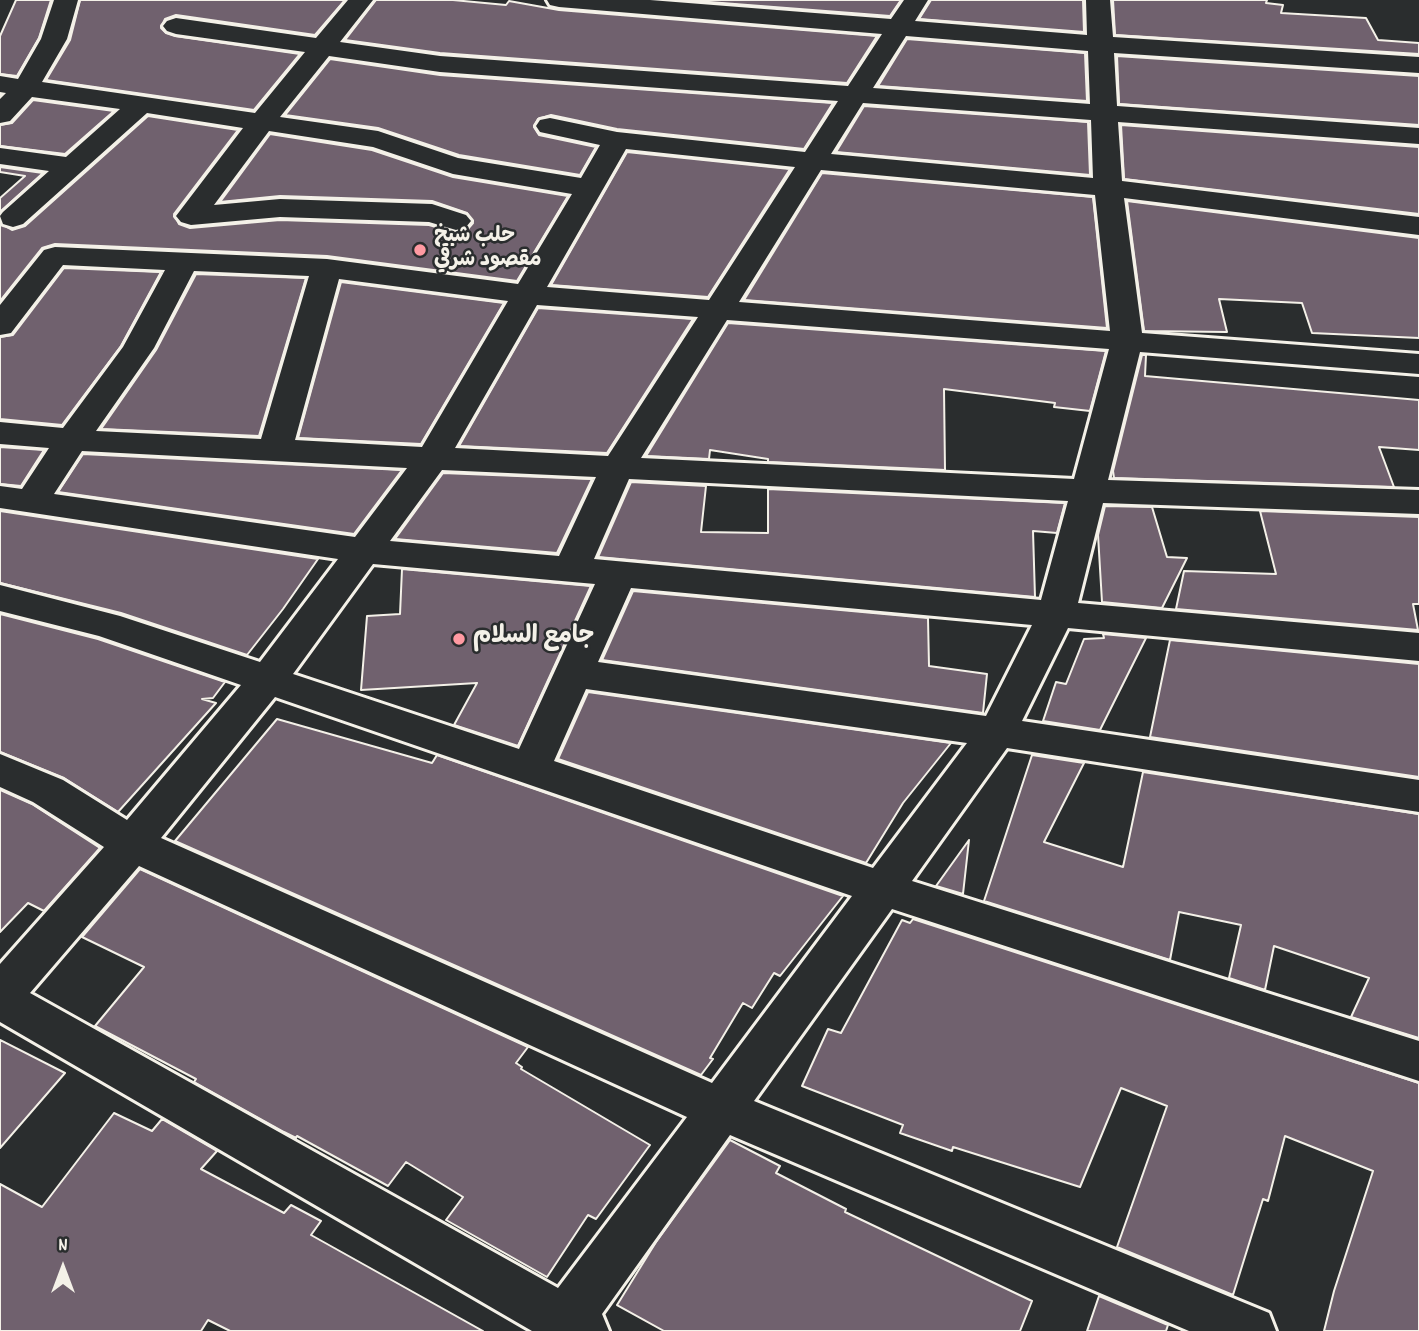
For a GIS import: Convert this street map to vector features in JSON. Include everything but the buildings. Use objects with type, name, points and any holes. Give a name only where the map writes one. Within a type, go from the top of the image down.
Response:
[{"type":"street","points":[[0,115],[13,86],[54,39],[66,0]]},
{"type":"street","points":[[361,0],[263,120],[191,216],[293,208],[432,213],[456,221]]},
{"type":"street","points":[[559,0],[705,6],[900,29],[1419,65]]},
{"type":"street","points":[[572,568],[617,468],[900,29],[916,0]]},
{"type":"street","points":[[617,140],[432,459],[269,678],[0,998],[569,1328],[720,1109],[997,732],[1056,615],[1127,340],[1108,188],[1098,0]]},
{"type":"street","points":[[176,26],[440,64],[1419,136]]},
{"type":"street","points":[[13,86],[263,120],[378,139],[453,166],[590,188]]},
{"type":"street","points":[[13,218],[141,105]]},
{"type":"street","points":[[550,126],[617,140],[1108,188],[1419,226]]},
{"type":"street","points":[[0,156],[71,166]]},
{"type":"street","points":[[0,326],[55,256],[327,268],[529,295],[1419,364]]},
{"type":"street","points":[[16,499],[72,440],[138,348],[185,260]]},
{"type":"street","points":[[275,450],[327,268]]},
{"type":"street","points":[[0,433],[72,440],[1087,491],[1419,502]]},
{"type":"street","points":[[16,499],[365,551],[1419,647]]},
{"type":"street","points":[[531,768],[619,573]]},
{"type":"street","points":[[0,598],[107,625],[883,889],[1419,1061]]},
{"type":"street","points":[[574,673],[997,732],[1419,796]]},
{"type":"street","points":[[0,769],[48,790],[132,844],[720,1109],[1250,1331]]},
{"type":"place","name":"حلب شيخ مقصود شرقي","points":[[420,250]]},
{"type":"place","name":"جامع السلام","points":[[459,639]]}]
